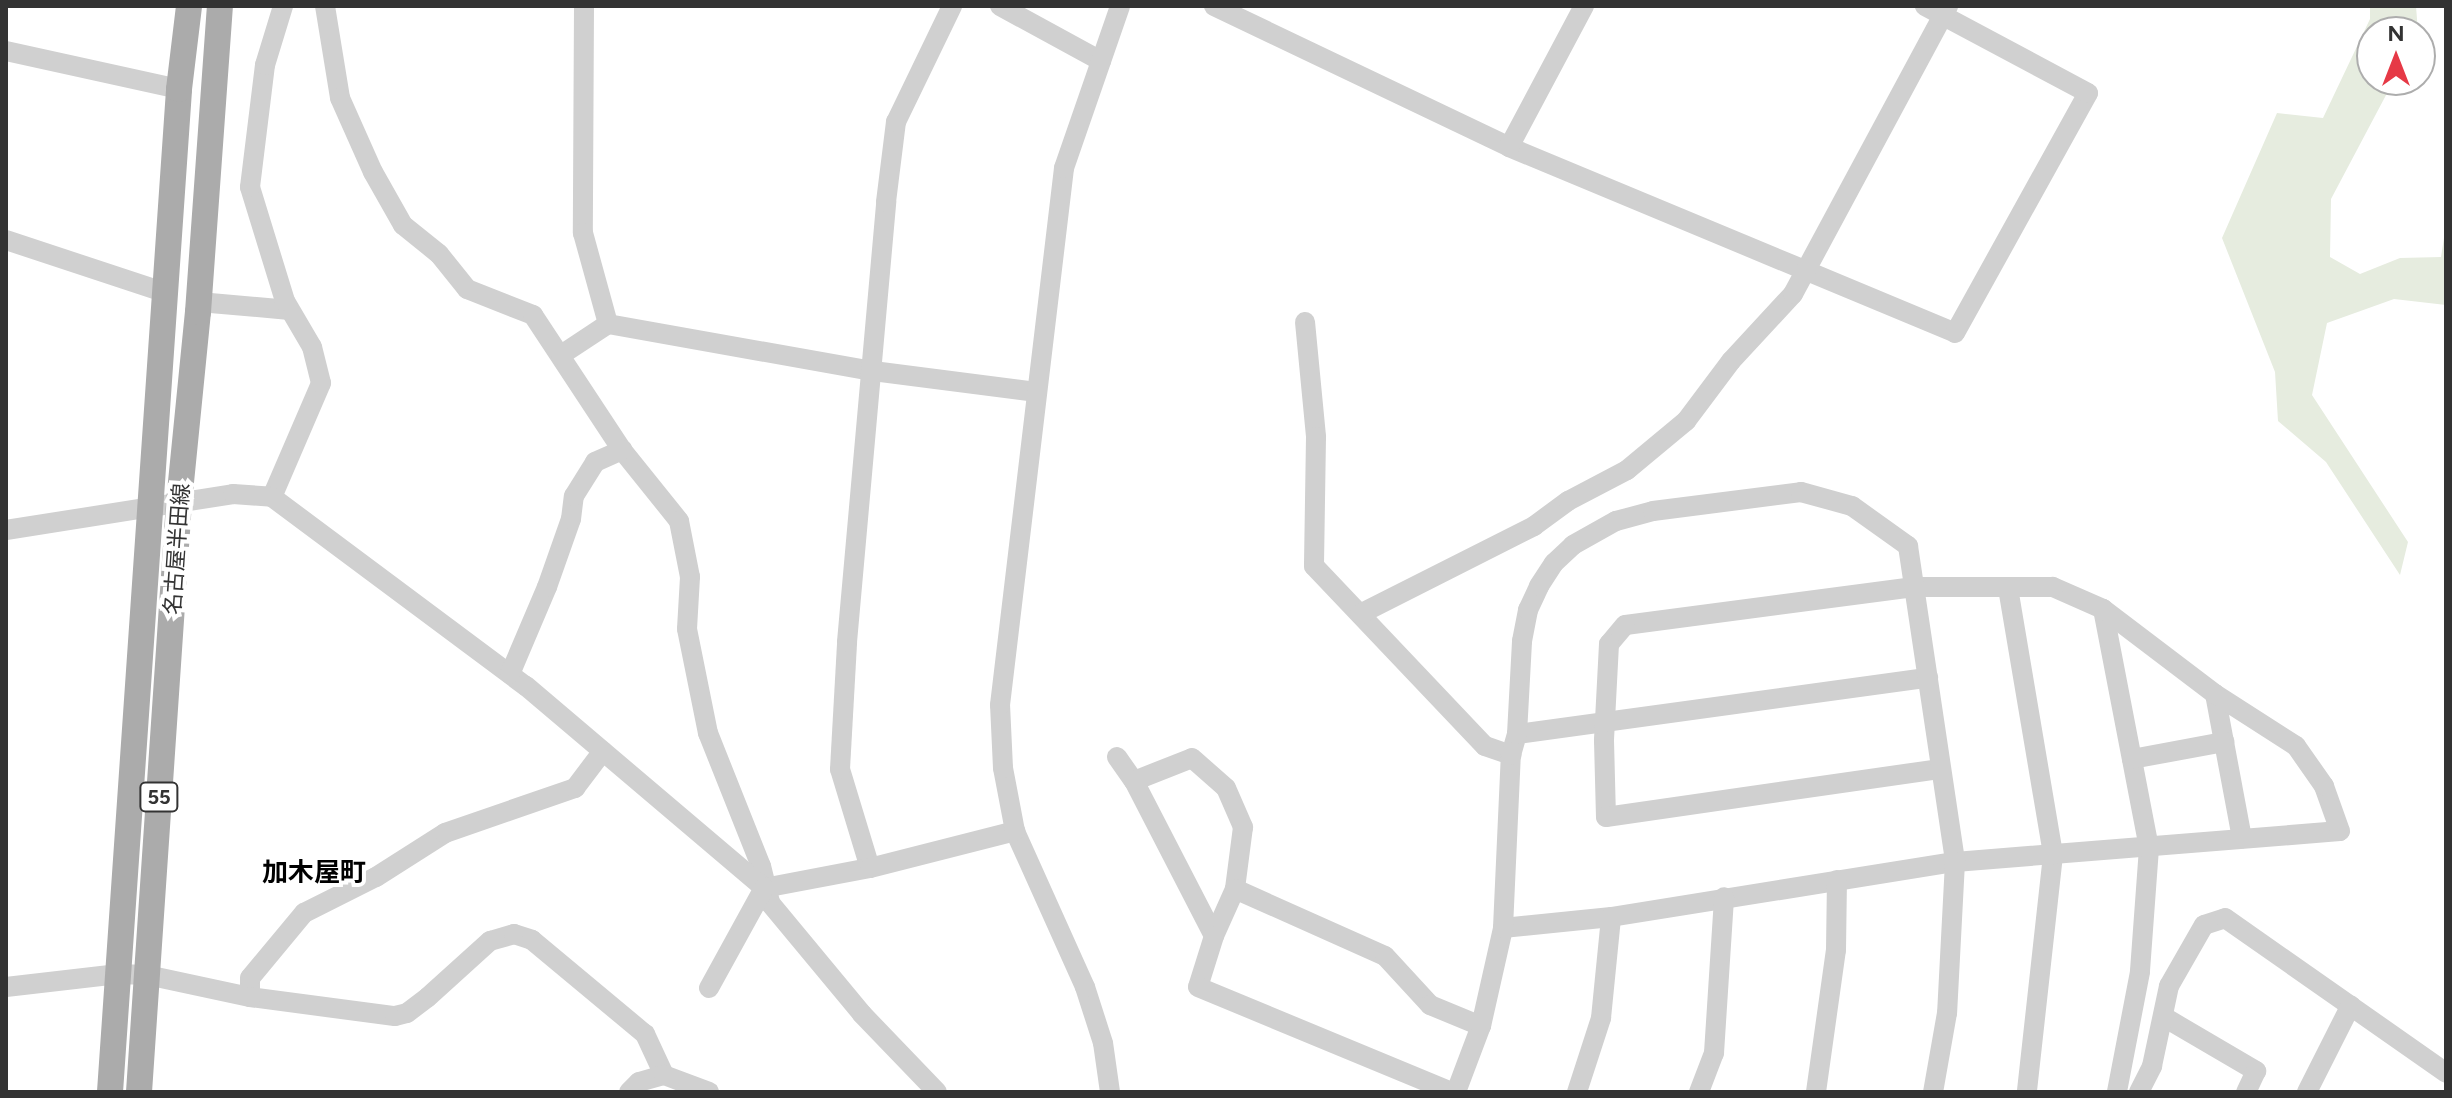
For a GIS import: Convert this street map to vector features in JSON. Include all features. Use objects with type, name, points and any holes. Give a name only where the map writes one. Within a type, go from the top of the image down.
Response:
[{"type":"main road","name":"名古屋半田線","points":[[110,1092],[179,89],[189,6]]},
{"type":"main road","name":"名古屋半田線","points":[[139,1092],[179,502],[199,302],[220,6]]},
{"type":"street","points":[[272,497],[321,383],[312,347],[290,310],[256,218],[250,187],[265,65],[283,6]]},
{"type":"street","points":[[325,6],[340,98],[373,172],[403,225],[439,254],[467,289],[533,315],[622,450],[683,529],[690,577],[687,629],[708,733],[761,866],[770,903],[821,966],[937,1092]]},
{"type":"street","points":[[584,6],[583,233],[608,324]]},
{"type":"street","points":[[870,868],[840,769],[857,516],[896,122],[952,6]]},
{"type":"street","points":[[1000,6],[1101,61]]},
{"type":"street","points":[[1110,1092],[1103,1043],[1085,987],[1015,831],[1003,768],[1000,705],[1064,168],[1120,6]]},
{"type":"street","points":[[1214,6],[1509,147],[1955,333],[2088,93],[1946,11],[1925,6]]},
{"type":"street","points":[[1509,147],[1584,6]]},
{"type":"street","points":[[1360,614],[1534,526],[1568,501],[1627,470],[1686,421],[1731,361],[1793,294],[1803,269],[1946,11]]},
{"type":"street","points":[[6,51],[179,89]]},
{"type":"street","points":[[6,240],[166,293]]},
{"type":"street","points":[[199,302],[290,310]]},
{"type":"street","points":[[1305,322],[1316,437],[1314,566],[1485,746],[1511,755]]},
{"type":"street","points":[[561,355],[608,324],[873,371],[1037,392]]},
{"type":"street","points":[[510,674],[547,587],[571,519],[578,488],[595,462],[622,450]]},
{"type":"street","points":[[1134,781],[1192,758],[1226,788],[1243,827],[1235,889],[1214,936],[1198,987],[1454,1092],[1481,1026],[1503,928],[1511,755],[1517,734],[1522,641],[1528,610],[1554,563],[1593,532],[1616,521],[1653,511],[1782,492],[1819,494],[1852,506],[1908,546],[1955,862],[1947,1013],[1933,1092]]},
{"type":"street","points":[[6,530],[233,494],[272,497],[510,674],[764,888]]},
{"type":"street","points":[[1503,928],[1611,917],[1955,862],[2340,831],[2324,786],[2296,746],[2215,694],[2103,609],[2053,587],[1914,587],[1625,625],[1609,644],[1606,817],[1941,769]]},
{"type":"street","points":[[2008,588],[2053,855],[2027,1092]]},
{"type":"street","points":[[2103,609],[2149,848],[2140,972],[2117,1092]]},
{"type":"street","points":[[1517,734],[1928,678]]},
{"type":"street","points":[[2215,694],[2242,838]]},
{"type":"street","points":[[2132,759],[2224,742]]},
{"type":"street","points":[[250,997],[250,978],[304,913],[376,877],[445,833],[575,788],[603,751]]},
{"type":"street","points":[[1117,757],[1134,781],[1214,936]]},
{"type":"street","points":[[764,888],[870,868],[1015,831]]},
{"type":"street","points":[[1816,1092],[1836,950],[1837,880]]},
{"type":"street","points":[[709,988],[764,888]]},
{"type":"street","points":[[1235,889],[1385,956],[1430,1005],[1481,1026]]},
{"type":"street","points":[[1699,1092],[1714,1053],[1724,897]]},
{"type":"street","points":[[1577,1092],[1601,1018],[1611,917]]},
{"type":"street","points":[[2139,1092],[2152,1066],[2169,986],[2204,925],[2225,918],[2446,1073]]},
{"type":"street","points":[[6,987],[118,974],[147,975],[250,997],[360,1014],[407,1013],[490,941],[505,934],[522,936],[532,940],[645,1034],[664,1075]]},
{"type":"street","points":[[2307,1092],[2351,1005]]},
{"type":"street","points":[[2164,1017],[2256,1071],[2246,1092]]},
{"type":"street","points":[[629,1092],[639,1082],[664,1075],[709,1092]]},
{"type":"shaded area","points":[[2370,6],[2416,6],[2417,16],[2370,16]]},
{"type":"shaded area","points":[[2356,48],[2356,96],[2386,96],[2331,199],[2330,257],[2360,274],[2400,258],[2441,257],[2446,225],[2446,305],[2394,299],[2327,323],[2312,395],[2408,542],[2400,575],[2326,462],[2278,421],[2275,372],[2222,238],[2277,113],[2323,118]]},
{"type":"district","name":"加木屋町","points":[[314,873]]}]
